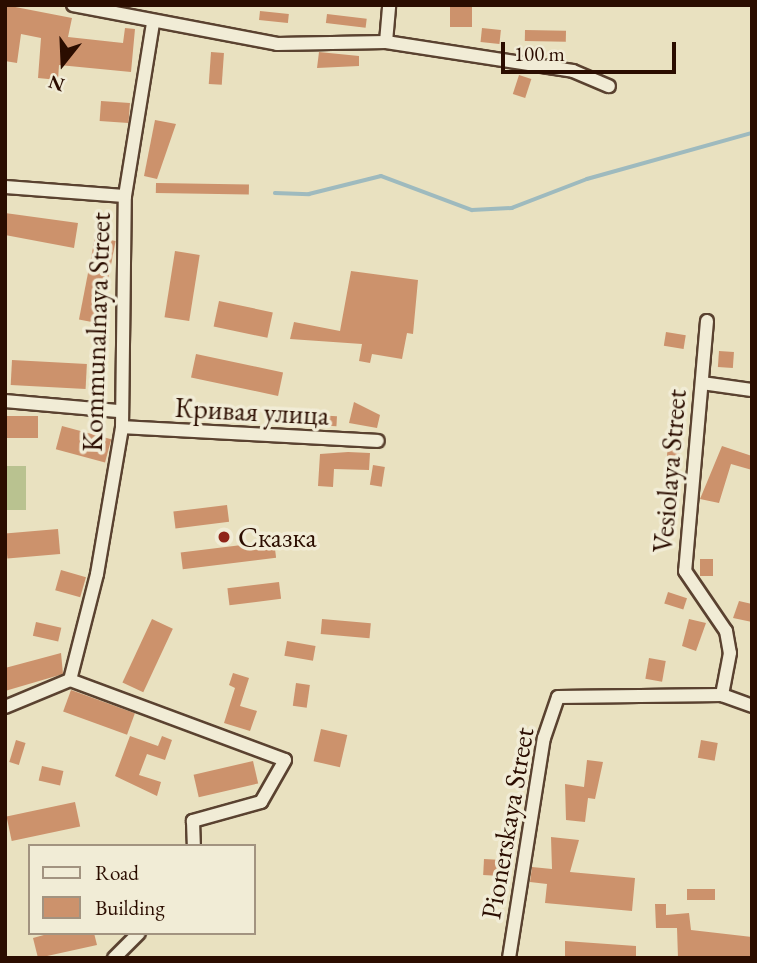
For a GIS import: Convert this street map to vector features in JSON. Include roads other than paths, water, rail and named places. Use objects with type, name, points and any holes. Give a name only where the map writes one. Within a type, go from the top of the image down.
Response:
[{"type":"street","points":[[73,5],[153,24],[277,44],[386,42],[572,71],[609,86]]},
{"type":"street","points":[[386,42],[389,5]]},
{"type":"street","name":"Kommunalnaya Street","points":[[70,680],[97,575],[122,427],[118,411],[125,196],[153,24]]},
{"type":"street","points":[[5,187],[125,196]]},
{"type":"street","name":"Vesiolaya Street","points":[[707,321],[685,571],[726,631],[730,653],[722,695]]},
{"type":"street","points":[[702,383],[752,390]]},
{"type":"street","points":[[5,401],[118,411]]},
{"type":"street","name":"Кривая улица","points":[[122,427],[378,440]]},
{"type":"street","points":[[5,707],[70,680],[285,760],[261,802],[193,821],[194,844]]},
{"type":"street","points":[[722,695],[752,706]]},
{"type":"street","name":"Pionerskaya Street","points":[[509,958],[544,738],[558,697],[722,695]]},
{"type":"street","points":[[114,958],[137,935]]},
{"type":"waterway","points":[[275,193],[309,194],[381,176],[472,210],[512,208],[587,179],[752,133]]},
{"type":"place","name":"Сказка","points":[[224,537]]}]
